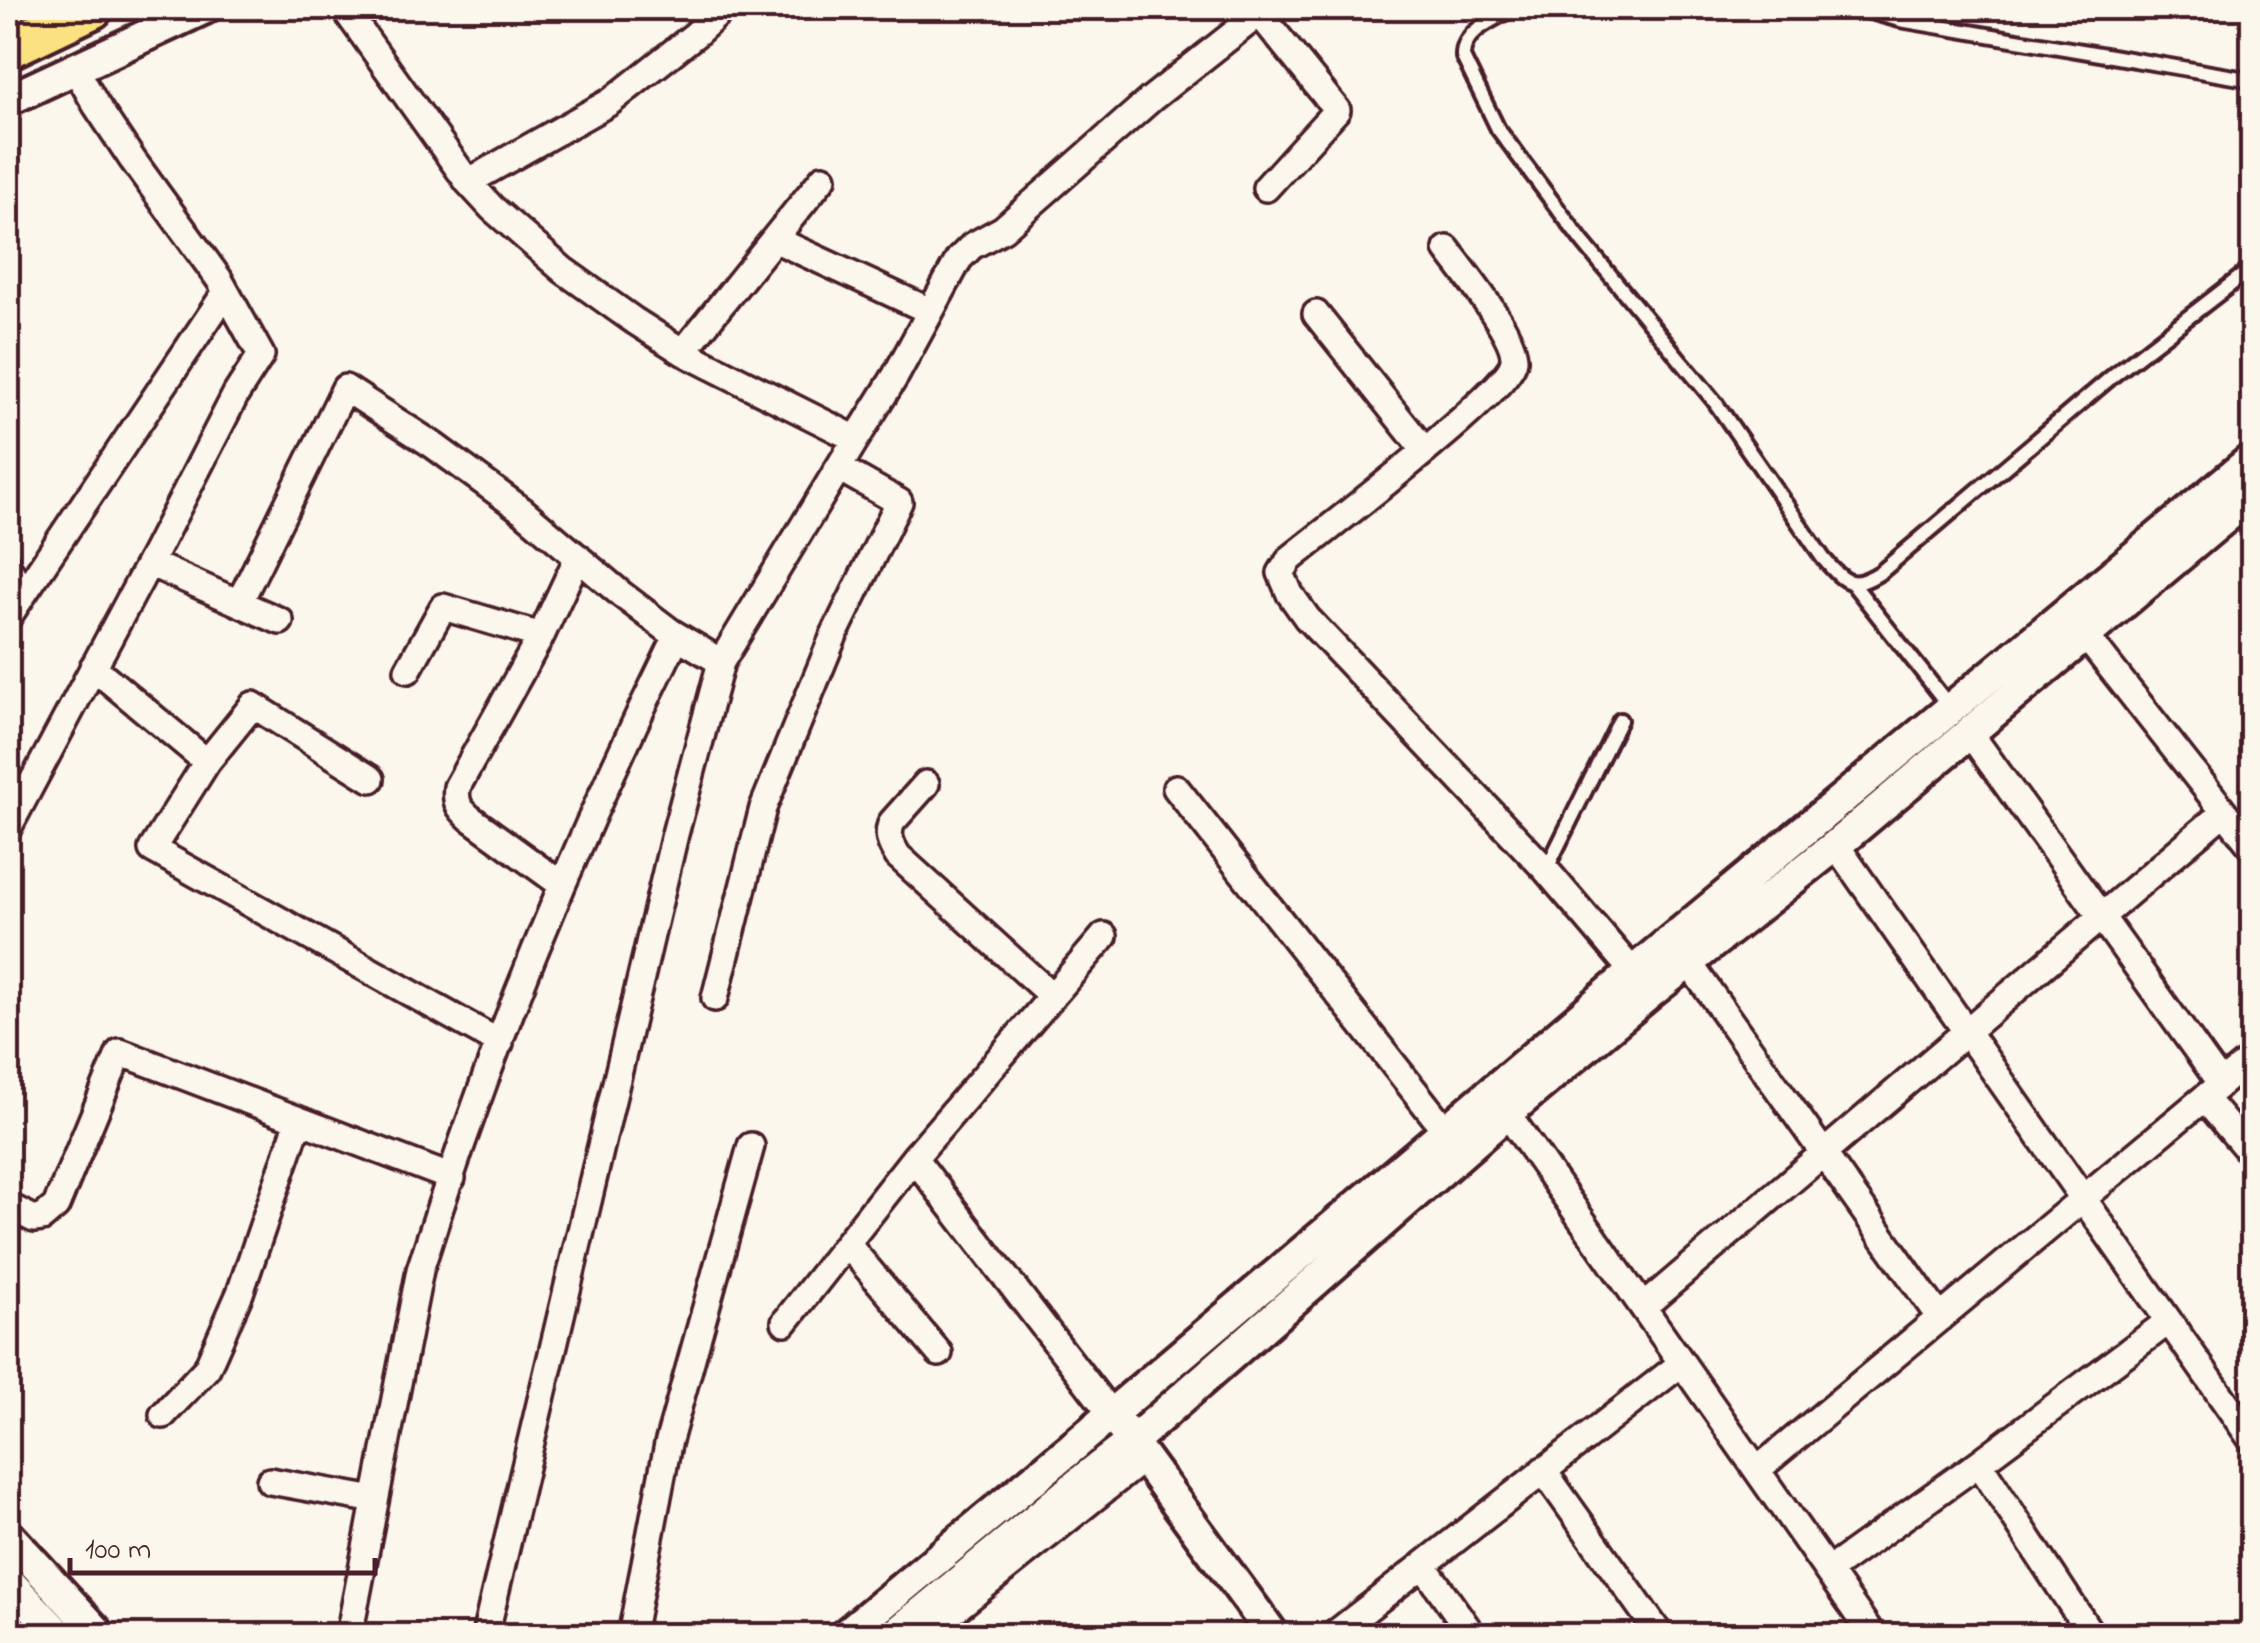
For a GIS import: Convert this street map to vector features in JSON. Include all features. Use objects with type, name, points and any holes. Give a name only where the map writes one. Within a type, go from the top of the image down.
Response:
[{"type":"highway","points":[[8,48],[92,8]]},
{"type":"street","points":[[8,100],[204,8]]},
{"type":"street","points":[[344,8],[468,182],[563,270],[683,352],[856,439]]},
{"type":"street","points":[[468,182],[610,102],[724,8]]},
{"type":"street","points":[[485,1636],[675,834],[721,662],[896,374],[959,259],[972,246],[1004,229],[1151,99],[1262,10],[1337,110],[1266,188]]},
{"type":"street","points":[[8,828],[236,394],[261,355],[226,292],[132,159],[76,68]]},
{"type":"street","points":[[683,352],[823,178]]},
{"type":"street","points":[[774,239],[930,311]]},
{"type":"street","points":[[1447,249],[1513,346],[1513,369],[1425,451],[1290,558],[1281,573],[1307,618],[1546,870],[1633,972]]},
{"type":"street","points":[[8,617],[226,292]]},
{"type":"street","points":[[1316,314],[1425,451]]},
{"type":"street","points":[[239,603],[344,388],[433,445],[523,511],[621,594],[677,636],[721,662]]},
{"type":"street","points":[[922,1636],[1139,1449],[1507,1113],[1836,846],[1960,720],[2252,459]]},
{"type":"street","points":[[715,998],[764,808],[834,636],[899,502],[839,468]]},
{"type":"street","points":[[844,1636],[1633,972],[1960,720],[2085,635],[2252,494]]},
{"type":"street","points":[[562,885],[470,818],[458,808],[456,799],[457,787],[541,636],[578,557]]},
{"type":"street","points":[[149,563],[280,621]]},
{"type":"street","points":[[408,670],[443,607],[541,636]]},
{"type":"street","points":[[2085,635],[2252,847]]},
{"type":"street","points":[[349,1636],[420,1270],[500,1044],[562,885],[618,754],[677,636]]},
{"type":"street","points":[[93,667],[208,762]]},
{"type":"street","points":[[371,778],[253,705],[208,762],[152,849],[500,1044]]},
{"type":"street","points":[[1960,720],[2102,916],[2252,1155]]},
{"type":"street","points":[[926,784],[892,822],[892,846],[898,856],[1052,996]]},
{"type":"street","points":[[1176,788],[1446,1130]]},
{"type":"street","points":[[1643,1308],[2224,812]]},
{"type":"street","points":[[1836,846],[2252,1440]]},
{"type":"street","points":[[786,1322],[914,1158],[1104,936]]},
{"type":"street","points":[[1688,963],[1940,1318]]},
{"type":"street","points":[[8,1206],[34,1219],[42,1218],[56,1206],[120,1052],[452,1178]]},
{"type":"street","points":[[1757,1470],[2252,1058]]},
{"type":"street","points":[[1507,1113],[1873,1636]]},
{"type":"street","points":[[163,1415],[207,1368],[240,1293],[299,1120]]},
{"type":"street","points":[[630,1636],[668,1444],[750,1146]]},
{"type":"street","points":[[914,1158],[1139,1449],[1274,1636]]},
{"type":"street","points":[[847,1244],[939,1354]]},
{"type":"street","points":[[1828,1570],[1979,1464],[2169,1322]]},
{"type":"street","points":[[1332,1636],[1682,1363]]},
{"type":"street","points":[[893,1636],[1085,1478],[1139,1449]]},
{"type":"street","points":[[1979,1464],[2092,1636]]},
{"type":"street","points":[[1544,1470],[1661,1636]]},
{"type":"street","points":[[270,1482],[375,1500]]},
{"type":"street","points":[[8,1535],[101,1636]]},
{"type":"street","points":[[1423,1564],[1473,1636]]},
{"type":"street","points":[[8,1581],[60,1636]]},
{"type":"lane","points":[[1515,8],[1468,36],[1462,46],[1463,57],[1498,130],[1582,241],[1715,402],[1823,558],[1853,584],[1862,584],[1881,572],[2115,374],[2252,268]]},
{"type":"lane","points":[[1856,8],[1900,20],[2252,80]]},
{"type":"lane","points":[[8,556],[28,586]]},
{"type":"lane","points":[[1853,584],[1960,720]]},
{"type":"lane","points":[[1546,870],[1620,720]]}]
